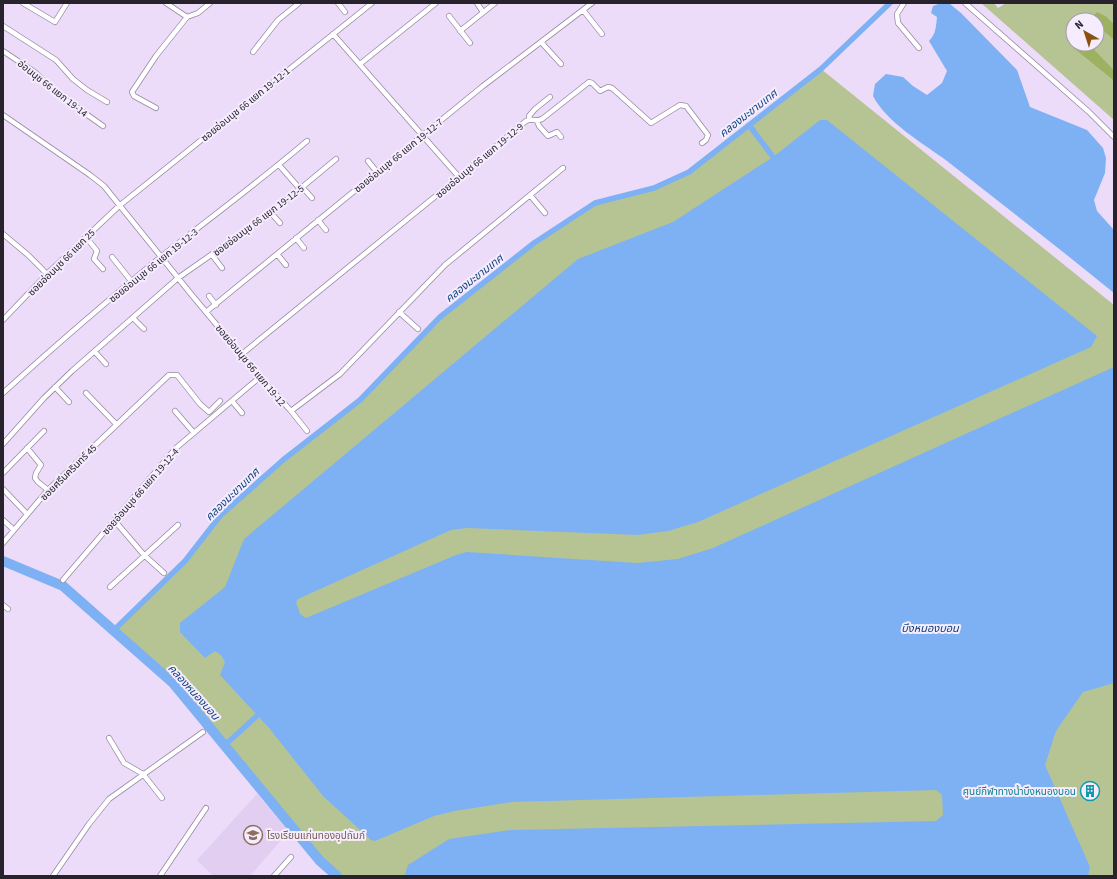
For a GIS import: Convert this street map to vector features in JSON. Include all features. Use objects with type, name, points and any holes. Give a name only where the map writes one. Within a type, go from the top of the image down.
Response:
[{"type":"street","points":[[23,3],[55,22],[67,3]]},
{"type":"street","points":[[166,3],[187,17]]},
{"type":"street","points":[[156,108],[134,96],[132,92],[156,56],[187,17],[198,13],[210,3]]},
{"type":"street","points":[[253,52],[278,20],[299,3]]},
{"type":"street","points":[[338,3],[345,12]]},
{"type":"street","name":"ซอยอ่อนนุช 66 แยก 19-12-1","points":[[119,206],[372,3]]},
{"type":"street","points":[[360,64],[436,3]]},
{"type":"street","points":[[477,3],[484,12]]},
{"type":"street","points":[[460,31],[495,3]]},
{"type":"street","name":"ซอยอ่อนนุช 66 แยก 19-12-7","points":[[206,312],[483,86],[592,3]]},
{"type":"street","points":[[904,3],[897,14],[898,24],[919,48]]},
{"type":"street","points":[[965,3],[1094,117],[1114,137]]},
{"type":"street","points":[[583,10],[602,34]]},
{"type":"street","points":[[449,16],[470,43]]},
{"type":"street","points":[[3,26],[56,60],[73,79],[87,90],[107,102]]},
{"type":"street","points":[[334,34],[459,177]]},
{"type":"street","points":[[541,42],[561,64]]},
{"type":"street","name":"อ่อนนุช 66 แยก 19-14","points":[[3,51],[36,73],[54,92],[103,126]]},
{"type":"street","name":"ซอยอ่อนนุช 66 แยก 19-12-9","points":[[242,354],[459,177],[526,120],[530,119],[537,121],[542,119],[587,83],[590,82],[600,91],[612,88],[651,123],[680,105],[686,106],[708,135],[706,140],[702,143]]},
{"type":"street","points":[[530,119],[529,116],[532,112],[550,97]]},
{"type":"street","name":"ซอยอ่อนนุช 66 แยก 19-12","points":[[3,115],[98,181],[260,377],[291,411],[340,374],[445,265],[563,168]]},
{"type":"street","points":[[537,121],[539,126],[548,136],[556,132],[561,137]]},
{"type":"street","name":"ซอยอ่อนนุช 66 แยก 19-12-3","points":[[3,392],[62,340],[161,257],[279,165],[307,141]]},
{"type":"street","name":"ซอยอ่อนนุช 66 แยก 19-12-5","points":[[3,444],[55,387],[178,278],[271,213],[336,159]]},
{"type":"street","points":[[368,161],[377,172]]},
{"type":"street","points":[[279,165],[312,198]]},
{"type":"street","points":[[530,195],[545,213]]},
{"type":"street","name":"ซอยอ่อนนุช 66 แยก 25","points":[[3,320],[47,274],[119,206]]},
{"type":"street","points":[[271,213],[280,223]]},
{"type":"street","points":[[318,220],[326,230]]},
{"type":"street","points":[[3,234],[28,255],[47,274]]},
{"type":"street","points":[[86,237],[97,250],[94,259],[103,269]]},
{"type":"street","points":[[296,238],[304,248]]},
{"type":"street","points":[[277,254],[286,265]]},
{"type":"street","points":[[212,255],[222,268]]},
{"type":"street","points":[[112,257],[132,282]]},
{"type":"street","points":[[209,296],[216,305]]},
{"type":"street","points":[[400,312],[418,329]]},
{"type":"street","points":[[133,318],[144,329]]},
{"type":"street","points":[[95,352],[106,364]]},
{"type":"street","name":"ซอยศรีนครินทร์ 45","points":[[3,544],[48,490],[169,375],[176,375],[194,398],[209,412],[220,401]]},
{"type":"street","name":"ซอยอ่อนนุช 66 แยก 19-12-4","points":[[62,580],[176,448],[260,377]]},
{"type":"street","points":[[55,387],[69,402]]},
{"type":"street","points":[[86,393],[116,424]]},
{"type":"street","points":[[232,401],[242,413]]},
{"type":"street","points":[[175,411],[194,433]]},
{"type":"street","points":[[291,411],[307,431]]},
{"type":"street","points":[[3,473],[44,431]]},
{"type":"street","points":[[28,448],[41,465],[35,478],[48,490]]},
{"type":"street","points":[[3,489],[27,514]]},
{"type":"street","points":[[3,520],[14,530]]},
{"type":"street","points":[[114,520],[144,555],[164,573]]},
{"type":"street","points":[[110,587],[178,525]]},
{"type":"street","points":[[3,605],[8,609]]},
{"type":"street","points":[[53,876],[109,799],[203,732]]},
{"type":"street","points":[[109,738],[124,763],[143,774],[162,798]]},
{"type":"street","points":[[160,876],[206,808]]},
{"type":"street","points":[[274,876],[291,857]]},
{"type":"shaded area","name":"โรงเรียนแก่นทองอุปถัมภ์","points":[[257,794],[289,831],[250,876],[213,876],[197,860]]},
{"type":"green space","points":[[981,3],[994,3],[998,8],[1006,3],[1114,3],[1114,24],[1105,17],[1105,12],[1065,12],[1065,52],[1078,52],[1114,81],[1114,120]]},
{"type":"green space","points":[[1105,16],[1114,24],[1114,40],[1105,33]]},
{"type":"green space","points":[[1105,33],[1114,40],[1114,70],[1097,52],[1105,52]]},
{"type":"green space","points":[[1078,52],[1097,52],[1114,70],[1114,81]]},
{"type":"green space","name":"บึงหนองบอน","points":[[821,69],[1114,305],[1114,876],[337,876],[320,861],[173,683],[114,630],[185,561],[220,516],[283,460],[360,400],[440,317],[534,243],[596,203],[654,188],[689,172]]},
{"type":"water","points":[[941,3],[950,4],[961,13],[1017,70],[1030,107],[1087,130],[1103,148],[1106,158],[1105,173],[1094,200],[1097,211],[1114,230],[1114,293],[947,161],[896,124],[879,106],[873,96],[875,84],[886,74],[903,77],[927,95],[942,83],[947,71],[929,41],[934,33],[937,17],[931,13],[933,6]]},
{"type":"water","name":"บึงหนองบอน","points":[[820,120],[827,120],[1097,336],[1091,347],[698,522],[668,531],[638,535],[467,528],[451,530],[298,599],[296,602],[300,614],[306,618],[456,555],[467,552],[637,563],[678,559],[713,548],[1114,367],[1114,683],[1083,692],[1056,731],[1045,765],[1090,867],[1088,876],[407,876],[405,874],[408,865],[449,839],[510,830],[936,821],[943,815],[942,795],[936,790],[512,802],[455,811],[434,816],[375,841],[371,840],[323,796],[269,728],[220,675],[225,662],[221,655],[215,651],[205,658],[180,632],[180,623],[225,587],[244,539],[578,259],[673,222],[773,157]]},
{"type":"waterway","name":"คลองมะขามเทศ","points":[[114,630],[185,561],[220,516],[283,460],[360,400],[440,317],[534,243],[595,203],[654,188],[689,172],[821,69],[890,3]]},
{"type":"waterway","points":[[749,125],[773,157]]},
{"type":"waterway","name":"คลองหนองบอน","points":[[3,561],[63,586],[173,683],[320,861],[337,876]]},
{"type":"waterway","points":[[225,745],[258,715]]},
{"type":"place","name":"ศูนย์กีฬาทางน้ำบึงหนองบอน","points":[[1090,791]]},
{"type":"place","name":"โรงเรียนแก่นทองอุปถัมภ์","points":[[253,835]]}]
